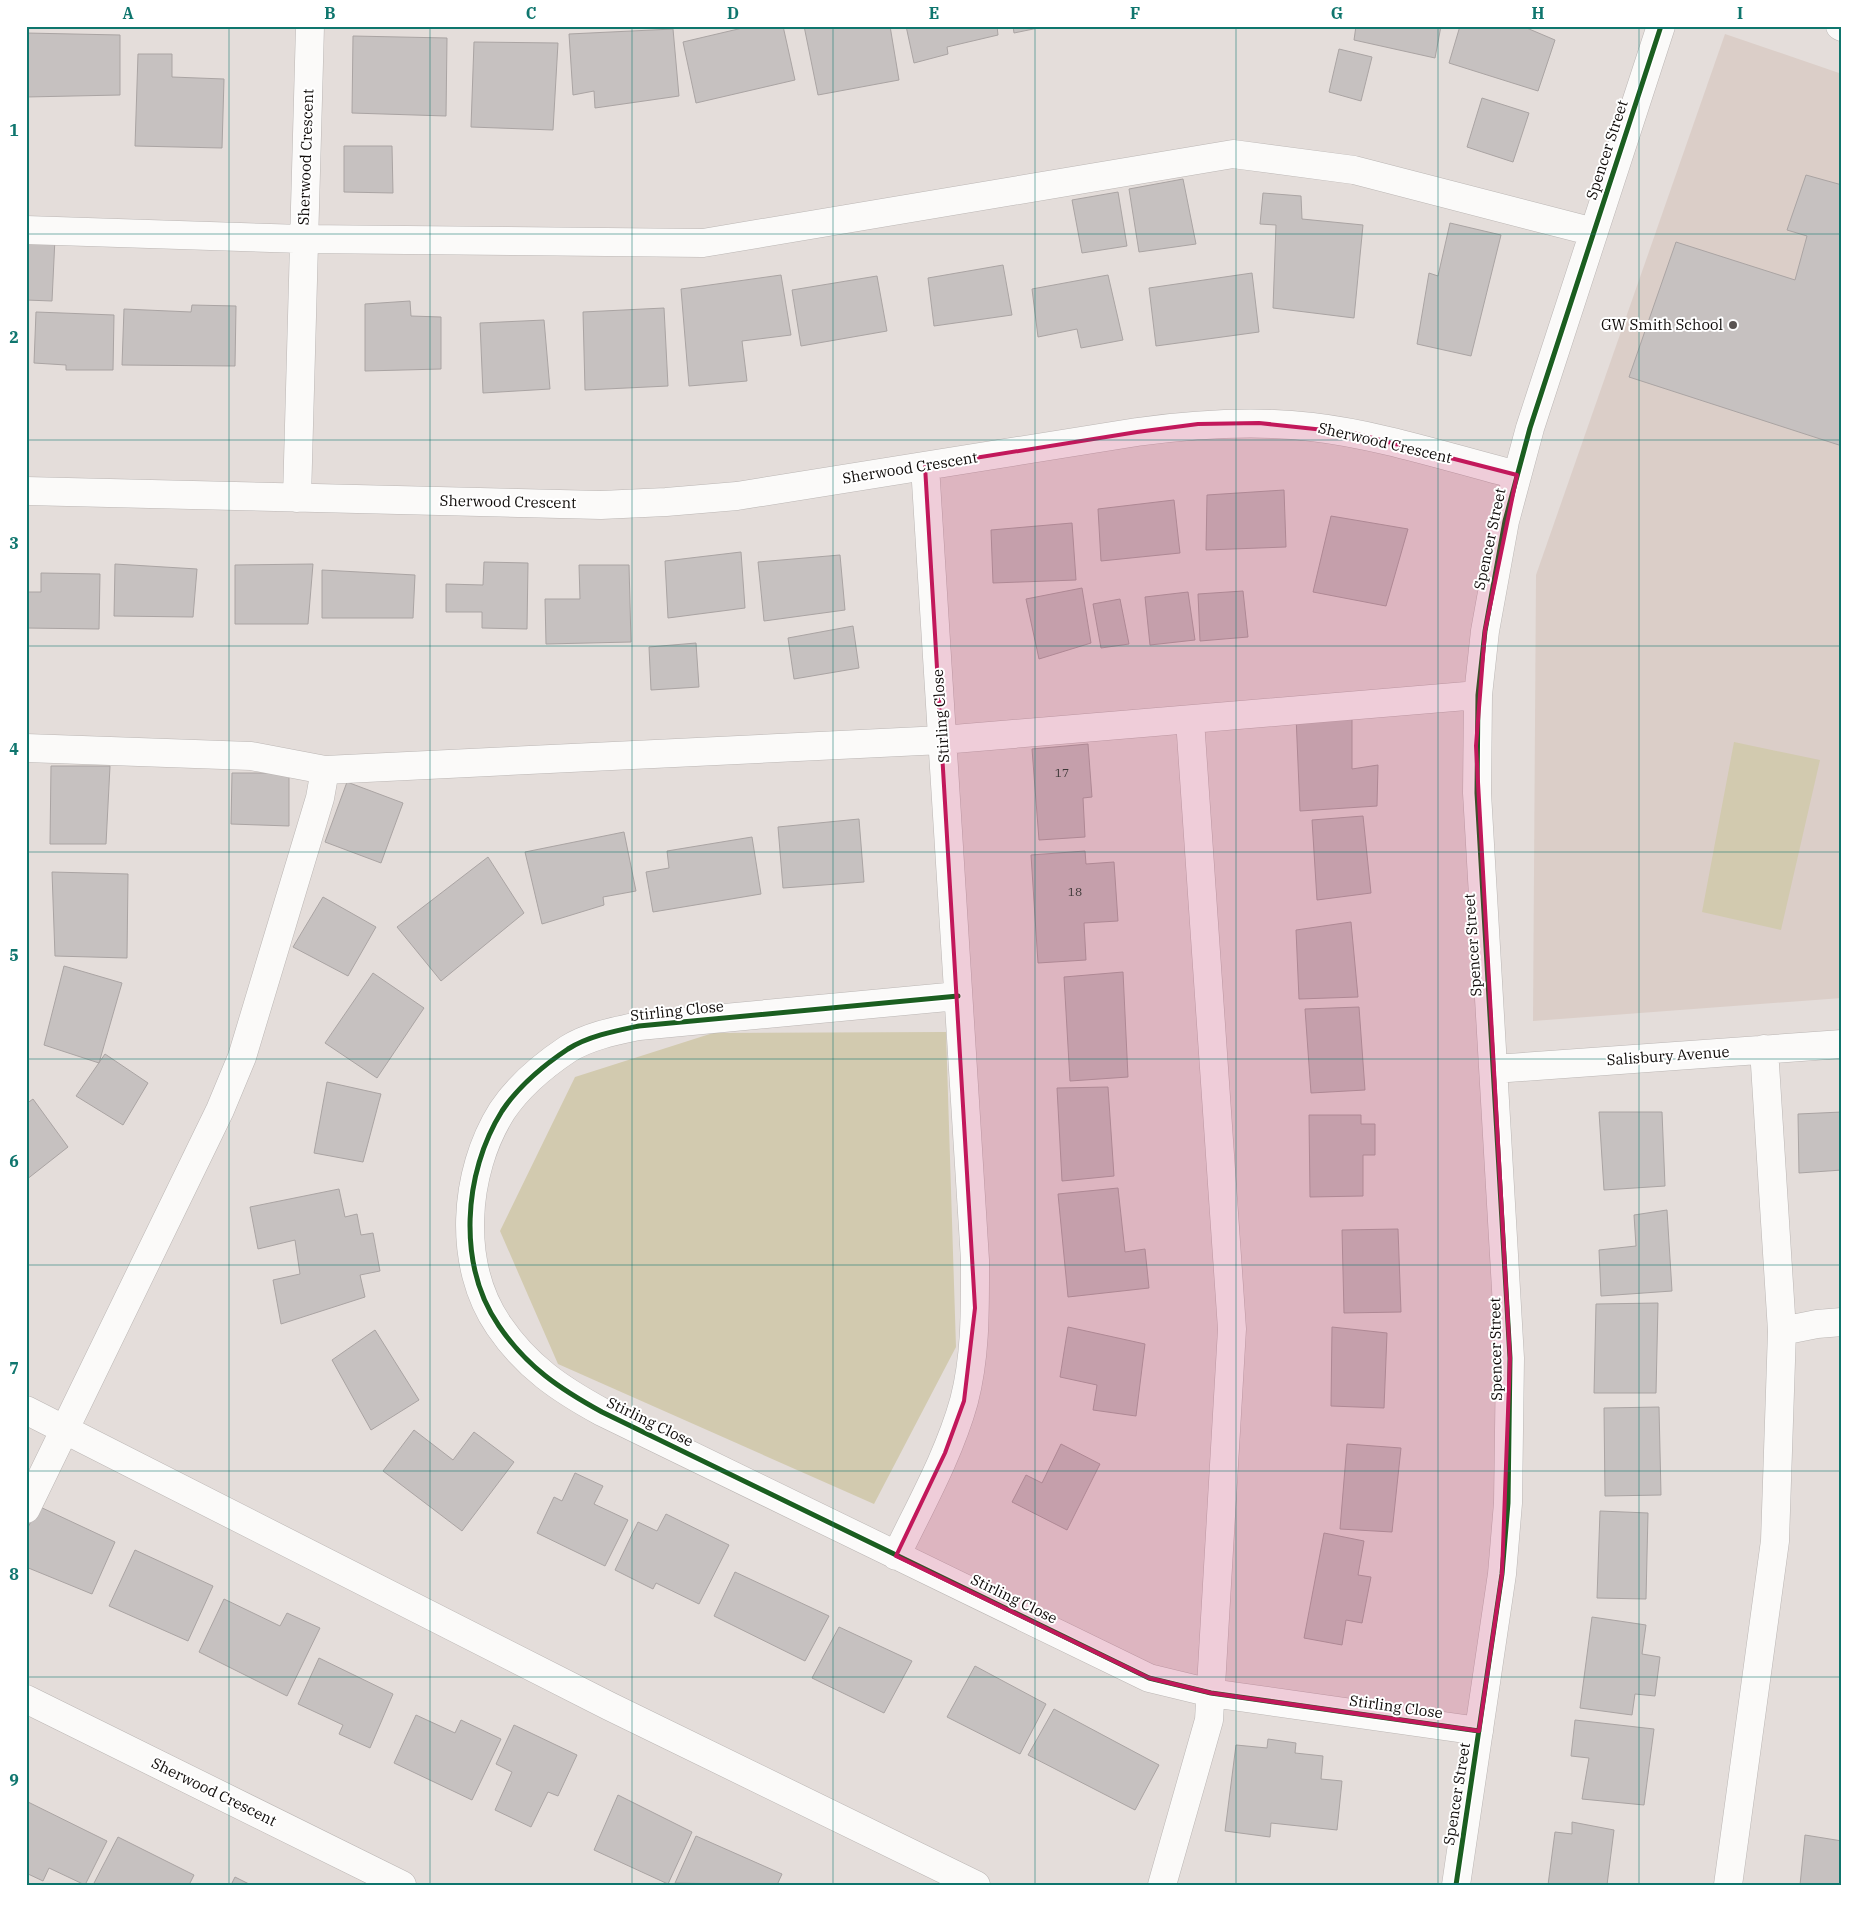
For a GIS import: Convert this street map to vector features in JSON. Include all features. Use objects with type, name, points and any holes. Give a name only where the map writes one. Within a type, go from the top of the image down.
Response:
[{"type":"street","name":"Sherwood Crescent","points":[[297,498],[310,26]]},
{"type":"street","name":"Spencer Street","points":[[1456,1885],[1502,1574],[1508,1473],[1510,1358],[1479,839],[1476,746],[1478,695],[1493,578],[1517,475],[1661,26]]},
{"type":"street","points":[[26,230],[303,239],[703,243],[1233,154],[1354,170],[1594,232]]},
{"type":"street","name":"Sherwood Crescent","points":[[26,491],[601,505],[666,502],[737,496],[1198,424],[1260,423],[1313,427],[1353,433],[1517,475]]},
{"type":"street","name":"Stirling Close","points":[[896,1556],[955,1428],[967,1384],[975,1336],[976,1260],[925,466]]},
{"type":"street","points":[[26,748],[252,756],[326,770],[942,740],[1478,695]]},
{"type":"street","points":[[1162,1885],[1207,1731],[1211,1693],[1232,1329],[1190,720]]},
{"type":"street","points":[[26,1509],[220,1110],[242,1057],[320,798],[326,770]]},
{"type":"street","name":"Stirling Close","points":[[958,996],[639,1026],[602,1034],[569,1048],[532,1077],[503,1111],[486,1144],[474,1186],[469,1227],[473,1267],[484,1298],[498,1326],[521,1354],[545,1377],[602,1412],[1149,1678],[1211,1693],[1479,1731]]},
{"type":"street","name":"Salisbury Avenue","points":[[1494,1069],[1842,1044]]},
{"type":"street","points":[[1728,1885],[1775,1541],[1782,1331],[1764,1049]]},
{"type":"street","points":[[1782,1331],[1817,1324],[1842,1322]]},
{"type":"street","points":[[26,1410],[609,1706],[976,1885]]},
{"type":"street","name":"Sherwood Crescent","points":[[26,1699],[402,1885]]},
{"type":"highlighted area","points":[[1259,423],[1353,433],[1517,475],[1485,631],[1476,746],[1510,1358],[1502,1574],[1479,1731],[1211,1693],[1149,1678],[896,1556],[945,1453],[964,1401],[975,1308],[925,466],[1198,424]]},
{"type":"shaded area","name":"GW Smith School","points":[[1725,34],[1842,74],[1842,998],[1533,1021],[1536,575]]},
{"type":"shaded area","points":[[1734,742],[1820,760],[1781,930],[1702,912]]},
{"type":"shaded area","points":[[946,1032],[956,1347],[874,1504],[558,1364],[500,1231],[575,1077],[713,1033]]},
{"type":"building","points":[[751,26],[783,26],[795,80],[696,103],[683,42]]},
{"type":"building","points":[[804,26],[890,26],[899,80],[818,95]]},
{"type":"building","points":[[906,26],[997,26],[998,35],[947,47],[948,54],[914,63]]},
{"type":"building","points":[[1013,26],[1048,26],[1014,33]]},
{"type":"building","points":[[1356,26],[1441,26],[1435,58],[1354,40]]},
{"type":"building","points":[[1460,26],[1522,26],[1555,40],[1538,91],[1449,63]]},
{"type":"building","points":[[673,29],[679,96],[595,108],[594,91],[573,95],[569,34]]},
{"type":"building","points":[[26,33],[120,35],[120,95],[26,97]]},
{"type":"building","points":[[353,36],[447,38],[446,116],[352,113]]},
{"type":"building","points":[[474,42],[558,43],[553,130],[471,127]]},
{"type":"building","points":[[1339,49],[1372,57],[1361,101],[1329,92]]},
{"type":"building","points":[[138,54],[172,54],[172,77],[224,79],[222,148],[135,146]]},
{"type":"building","points":[[1482,98],[1529,113],[1513,162],[1467,147]]},
{"type":"building","points":[[344,146],[392,146],[393,193],[344,192]]},
{"type":"building","points":[[1806,175],[1842,185],[1842,446],[1629,377],[1676,242],[1795,280],[1807,236],[1787,230]]},
{"type":"building","points":[[1183,179],[1196,244],[1139,252],[1129,189]]},
{"type":"building","points":[[1118,192],[1127,246],[1082,253],[1072,200]]},
{"type":"building","points":[[1263,193],[1301,196],[1302,219],[1363,225],[1354,318],[1273,308],[1276,225],[1260,224]]},
{"type":"building","points":[[1450,223],[1501,235],[1471,356],[1417,344],[1429,273],[1438,276]]},
{"type":"building","points":[[26,236],[55,238],[52,301],[26,300]]},
{"type":"building","points":[[1003,265],[1012,315],[934,326],[928,278]]},
{"type":"building","points":[[1252,273],[1259,332],[1156,346],[1149,288]]},
{"type":"building","points":[[781,275],[791,335],[742,341],[747,381],[689,386],[681,289]]},
{"type":"building","points":[[1108,275],[1123,340],[1081,348],[1077,329],[1038,337],[1032,289]]},
{"type":"building","points":[[877,276],[887,331],[801,346],[792,290]]},
{"type":"building","points":[[410,301],[411,316],[441,317],[441,369],[365,371],[365,304]]},
{"type":"building","points":[[192,305],[236,306],[235,366],[122,365],[124,309],[191,312]]},
{"type":"building","points":[[664,308],[668,386],[585,390],[583,312]]},
{"type":"building","points":[[36,312],[114,315],[113,370],[66,370],[66,365],[34,363]]},
{"type":"building","points":[[544,320],[550,389],[483,393],[480,323]]},
{"type":"building","points":[[1284,490],[1286,547],[1206,550],[1207,495]]},
{"type":"building","points":[[1174,500],[1180,553],[1101,561],[1098,509]]},
{"type":"building","points":[[1331,516],[1408,529],[1386,606],[1313,592]]},
{"type":"building","points":[[1072,523],[1076,580],[993,583],[991,530]]},
{"type":"building","points":[[741,552],[745,608],[668,618],[665,561]]},
{"type":"building","points":[[840,555],[845,610],[764,621],[758,562]]},
{"type":"building","points":[[484,562],[528,563],[527,629],[482,628],[482,612],[446,612],[446,584],[483,585]]},
{"type":"building","points":[[115,564],[197,569],[193,617],[114,616]]},
{"type":"building","points":[[313,564],[308,624],[235,624],[235,565]]},
{"type":"building","points":[[579,565],[629,565],[631,642],[546,644],[545,599],[580,599]]},
{"type":"building","points":[[322,570],[415,575],[413,618],[322,618]]},
{"type":"building","points":[[41,573],[100,574],[99,629],[26,628],[26,592],[41,592]]},
{"type":"building","points":[[1082,588],[1091,643],[1039,659],[1026,599]]},
{"type":"building","points":[[1243,591],[1248,637],[1200,641],[1198,594]]},
{"type":"building","points":[[1188,592],[1195,640],[1150,645],[1145,597]]},
{"type":"building","points":[[1120,599],[1129,644],[1101,648],[1093,604]]},
{"type":"building","points":[[853,626],[859,668],[794,679],[788,638]]},
{"type":"building","points":[[696,643],[699,687],[651,690],[649,647]]},
{"type":"building","points":[[1352,712],[1352,769],[1378,765],[1377,806],[1300,811],[1296,716]]},
{"type":"building","points":[[1088,744],[1092,797],[1083,798],[1085,837],[1039,840],[1032,749]]},
{"type":"building","points":[[51,766],[110,766],[106,844],[50,844]]},
{"type":"building","points":[[232,773],[289,773],[289,826],[231,824]]},
{"type":"building","points":[[347,782],[403,803],[381,863],[325,842]]},
{"type":"building","points":[[1363,816],[1371,893],[1317,900],[1312,820]]},
{"type":"building","points":[[859,819],[864,882],[783,888],[778,827]]},
{"type":"building","points":[[624,832],[636,891],[603,897],[604,905],[542,924],[525,852]]},
{"type":"building","points":[[752,837],[761,894],[653,912],[646,872],[669,868],[667,851]]},
{"type":"building","points":[[1085,851],[1086,864],[1114,862],[1118,921],[1084,923],[1086,960],[1038,963],[1031,855]]},
{"type":"building","points":[[488,857],[524,913],[441,981],[397,927]]},
{"type":"building","points":[[52,872],[128,874],[127,958],[55,956]]},
{"type":"building","points":[[323,897],[376,927],[348,976],[293,947]]},
{"type":"building","points":[[1351,922],[1358,997],[1299,999],[1296,930]]},
{"type":"building","points":[[64,966],[122,983],[99,1063],[44,1045]]},
{"type":"building","points":[[1123,972],[1128,1077],[1070,1081],[1064,977]]},
{"type":"building","points":[[373,973],[424,1008],[377,1078],[325,1043]]},
{"type":"building","points":[[1359,1007],[1365,1090],[1311,1093],[1305,1009]]},
{"type":"building","points":[[105,1054],[148,1083],[123,1125],[76,1096]]},
{"type":"building","points":[[327,1082],[381,1094],[363,1162],[314,1153]]},
{"type":"building","points":[[1108,1087],[1114,1176],[1062,1181],[1057,1088]]},
{"type":"building","points":[[33,1099],[68,1147],[26,1180],[26,1104]]},
{"type":"building","points":[[1599,1112],[1662,1112],[1665,1186],[1604,1190]]},
{"type":"building","points":[[1842,1112],[1842,1170],[1799,1173],[1798,1114]]},
{"type":"building","points":[[1309,1115],[1361,1115],[1361,1124],[1375,1124],[1375,1155],[1363,1155],[1363,1196],[1310,1197]]},
{"type":"building","points":[[1118,1188],[1125,1252],[1145,1249],[1149,1288],[1068,1297],[1058,1194]]},
{"type":"building","points":[[339,1189],[345,1217],[357,1214],[361,1235],[373,1233],[380,1271],[360,1275],[365,1297],[281,1324],[273,1280],[300,1274],[295,1240],[258,1249],[250,1207]]},
{"type":"building","points":[[1667,1210],[1672,1291],[1601,1296],[1599,1250],[1636,1246],[1634,1215]]},
{"type":"building","points":[[1398,1229],[1401,1312],[1344,1313],[1342,1230]]},
{"type":"building","points":[[1658,1303],[1656,1393],[1594,1393],[1596,1304]]},
{"type":"building","points":[[1068,1327],[1145,1344],[1136,1416],[1093,1410],[1097,1385],[1060,1377]]},
{"type":"building","points":[[1332,1327],[1387,1333],[1384,1408],[1331,1406]]},
{"type":"building","points":[[375,1330],[419,1400],[371,1430],[332,1360]]},
{"type":"building","points":[[1659,1407],[1661,1495],[1605,1496],[1604,1408]]},
{"type":"building","points":[[414,1430],[453,1460],[474,1432],[514,1462],[462,1531],[383,1471]]},
{"type":"building","points":[[1061,1444],[1100,1464],[1067,1530],[1012,1502],[1026,1475],[1042,1483]]},
{"type":"building","points":[[1347,1444],[1401,1448],[1392,1532],[1340,1529]]},
{"type":"building","points":[[575,1473],[603,1486],[594,1504],[628,1520],[605,1566],[537,1533],[554,1497],[562,1501]]},
{"type":"building","points":[[38,1506],[115,1542],[92,1594],[26,1567],[26,1532]]},
{"type":"building","points":[[1600,1511],[1648,1513],[1646,1599],[1597,1598]]},
{"type":"building","points":[[666,1514],[729,1545],[699,1604],[656,1583],[653,1589],[615,1570],[638,1522],[657,1531]]},
{"type":"building","points":[[1324,1533],[1364,1541],[1358,1575],[1371,1577],[1362,1623],[1346,1620],[1342,1645],[1304,1638]]},
{"type":"building","points":[[135,1550],[213,1586],[188,1641],[109,1606]]},
{"type":"building","points":[[735,1572],[829,1616],[805,1661],[714,1616]]},
{"type":"building","points":[[224,1599],[280,1626],[287,1613],[320,1628],[287,1696],[199,1652]]},
{"type":"building","points":[[1592,1617],[1646,1625],[1642,1654],[1660,1657],[1655,1696],[1635,1694],[1632,1715],[1580,1708]]},
{"type":"building","points":[[839,1627],[912,1661],[884,1713],[812,1678]]},
{"type":"building","points":[[319,1658],[393,1694],[370,1748],[339,1734],[343,1725],[298,1704]]},
{"type":"building","points":[[975,1666],[1046,1704],[1020,1754],[947,1717]]},
{"type":"building","points":[[1054,1709],[1159,1765],[1135,1810],[1028,1755]]},
{"type":"building","points":[[416,1715],[455,1733],[461,1720],[501,1739],[472,1800],[394,1763]]},
{"type":"building","points":[[1575,1720],[1654,1729],[1644,1805],[1582,1799],[1589,1758],[1571,1756]]},
{"type":"building","points":[[514,1725],[577,1755],[558,1796],[548,1792],[531,1827],[495,1810],[512,1772],[496,1764]]},
{"type":"building","points":[[1268,1739],[1296,1743],[1295,1753],[1323,1756],[1321,1779],[1342,1781],[1337,1830],[1271,1823],[1270,1837],[1225,1831],[1236,1745],[1267,1748]]},
{"type":"building","points":[[618,1795],[692,1832],[668,1884],[594,1850]]},
{"type":"building","points":[[26,1801],[107,1841],[85,1885],[49,1868],[43,1881],[26,1873]]},
{"type":"building","points":[[1572,1822],[1614,1830],[1607,1885],[1548,1885],[1555,1832],[1572,1834]]},
{"type":"building","points":[[1805,1835],[1842,1841],[1842,1885],[1800,1885]]},
{"type":"building","points":[[696,1836],[782,1874],[777,1885],[675,1883]]},
{"type":"building","points":[[118,1837],[194,1875],[189,1885],[93,1885]]},
{"type":"building","points":[[235,1877],[251,1885],[231,1885]]},
{"type":"cycle path","points":[[1456,1885],[1502,1574],[1508,1503],[1510,1358],[1477,793],[1478,695],[1485,631],[1505,521],[1530,428],[1661,26]]},
{"type":"cycle path","points":[[958,996],[639,1026],[593,1037],[576,1044],[559,1055],[541,1069],[508,1102],[489,1136],[479,1162],[473,1190],[470,1219],[471,1248],[476,1275],[485,1302],[499,1326],[521,1354],[545,1376],[572,1395],[602,1412],[1149,1678],[1211,1693],[1479,1731]]},
{"type":"place","name":"GW Smith School","points":[[1733,325]]}]
